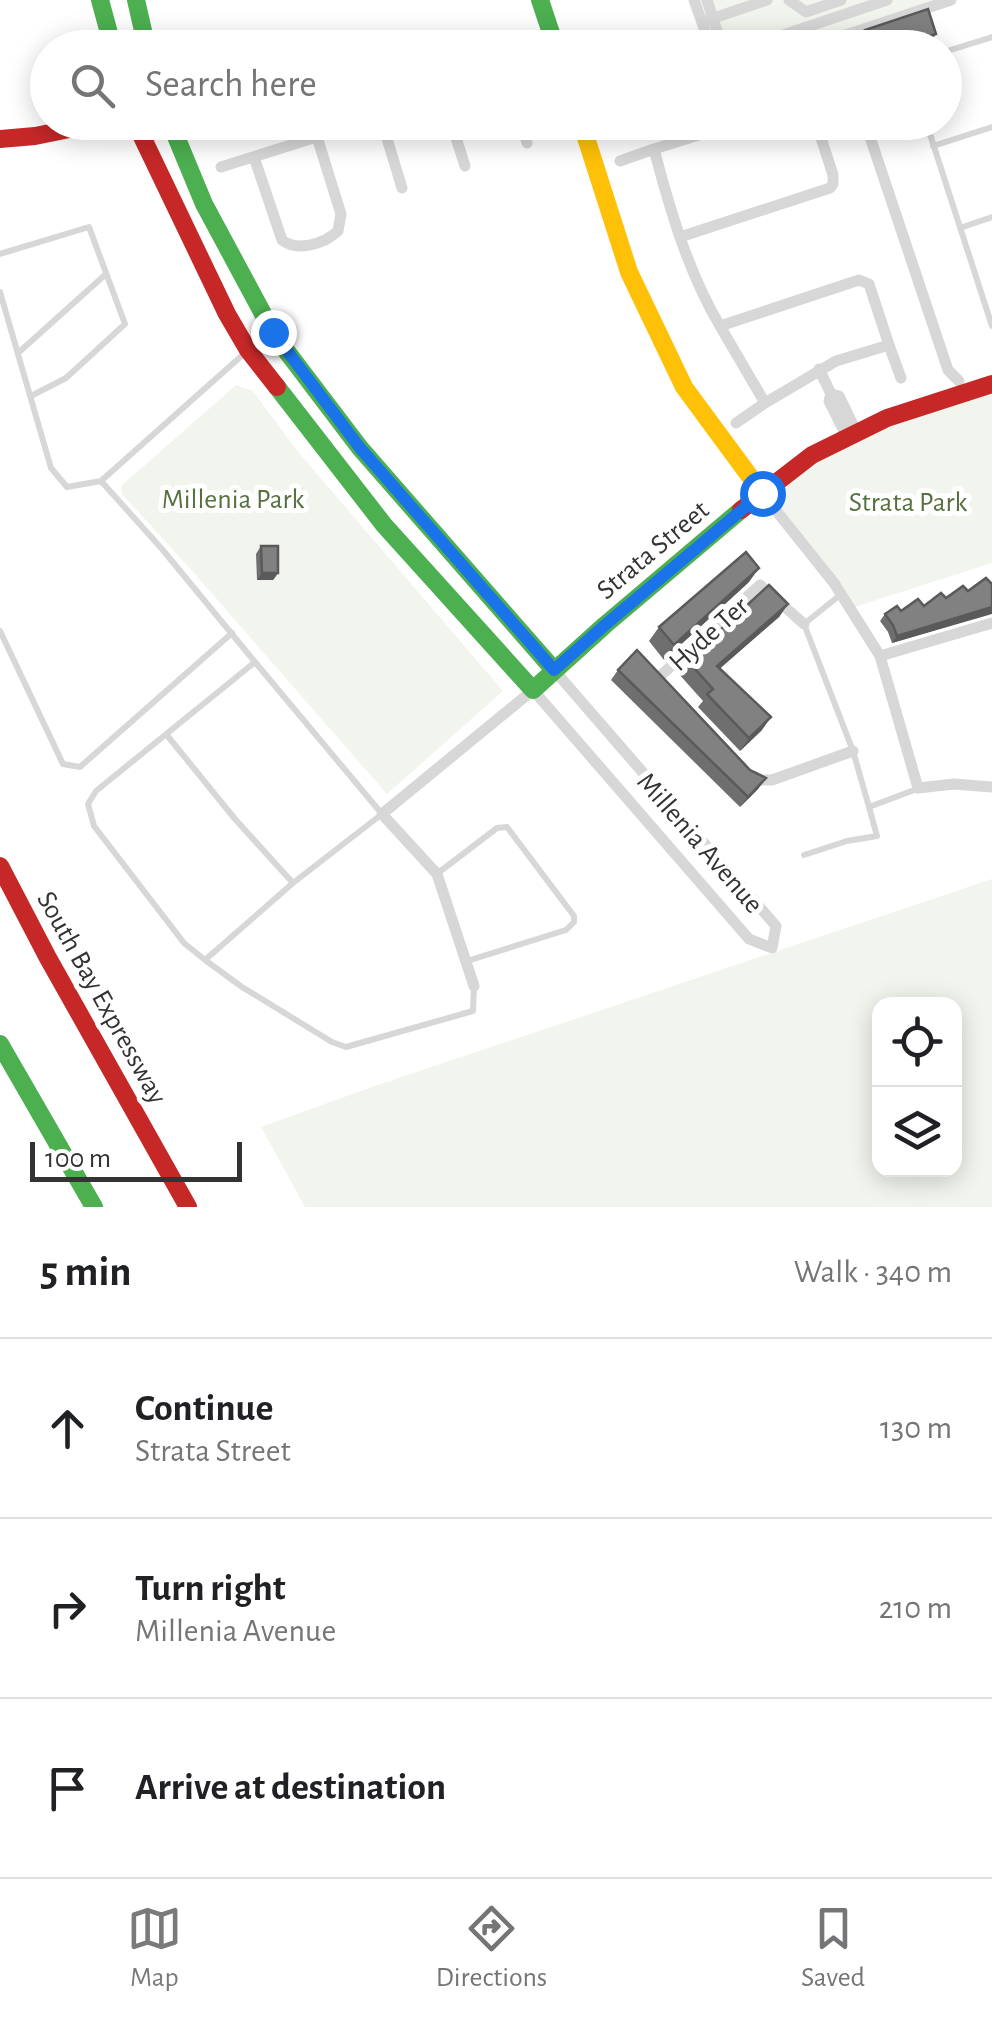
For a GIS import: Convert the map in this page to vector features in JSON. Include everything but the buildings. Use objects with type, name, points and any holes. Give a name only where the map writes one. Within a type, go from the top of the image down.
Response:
[{"type":"main road","points":[[100,0],[108,30]]},
{"type":"main road","points":[[136,0],[143,30]]},
{"type":"main road","points":[[540,0],[550,30]]},
{"type":"main road","points":[[0,138],[30,136]]},
{"type":"main road","name":"Millenia Avenue","points":[[144,140],[226,314],[248,350],[384,525],[533,690]]},
{"type":"main road","name":"Millenia Avenue","points":[[177,140],[204,204],[273,332],[360,448],[554,670]]},
{"type":"main road","points":[[586,140],[629,272],[684,387],[762,493]]},
{"type":"main road","points":[[248,350],[273,332]]},
{"type":"main road","name":"Strata Street","points":[[533,690],[605,625],[812,454],[920,406],[992,384]]},
{"type":"main road","name":"South Bay Expressway","points":[[0,866],[188,1207]]},
{"type":"main road","points":[[0,1044],[94,1207]]},
{"type":"street","points":[[694,0],[714,30]]},
{"type":"street","points":[[707,0],[708,30]]},
{"type":"street","points":[[707,20],[767,0]]},
{"type":"street","points":[[789,0],[806,12],[812,4],[887,0]]},
{"type":"street","points":[[868,30],[951,0]]},
{"type":"street","points":[[837,5],[839,30]]},
{"type":"street","points":[[783,30],[837,5]]},
{"type":"street","points":[[221,167],[308,140]]},
{"type":"street","points":[[254,157],[280,238],[296,247],[315,242],[332,236],[341,222],[318,140]]},
{"type":"street","points":[[387,140],[402,188]]},
{"type":"street","points":[[457,140],[465,166]]},
{"type":"street","points":[[620,161],[685,140]]},
{"type":"street","points":[[680,237],[830,188],[833,175],[822,140]]},
{"type":"street","points":[[871,140],[948,370],[958,380]]},
{"type":"street","points":[[654,150],[696,283],[765,403]]},
{"type":"street","points":[[720,326],[859,280],[869,284],[901,378]]},
{"type":"street","points":[[736,423],[820,369],[890,344]]},
{"type":"street","points":[[820,369],[832,394],[829,401],[852,435]]},
{"type":"street","points":[[762,493],[854,611],[880,656],[918,788],[954,784],[992,787]]},
{"type":"street","name":"Hyde Ter","points":[[670,692],[654,675],[760,585],[804,624]]},
{"type":"street","points":[[880,656],[991,628]]},
{"type":"street","name":"Millenia Avenue","points":[[533,690],[749,939],[772,948],[776,926],[554,670]]},
{"type":"street","name":"Strata Street","points":[[382,814],[533,690]]},
{"type":"street","points":[[749,774],[760,780],[772,780],[853,752]]},
{"type":"street","points":[[382,814],[437,874],[474,986]]},
{"type":"lane","points":[[962,46],[992,37]]},
{"type":"lane","points":[[962,136],[992,126]]},
{"type":"lane","points":[[932,140],[992,326]]},
{"type":"lane","points":[[934,146],[951,140]]},
{"type":"lane","points":[[960,228],[992,217]]},
{"type":"lane","points":[[0,254],[90,227],[125,324],[66,378],[31,396]]},
{"type":"lane","points":[[18,353],[106,274]]},
{"type":"lane","points":[[0,292],[52,468],[67,487],[101,481],[248,350]]},
{"type":"lane","points":[[101,481],[382,814],[293,883],[205,960]]},
{"type":"lane","points":[[804,855],[877,836],[853,752],[804,624],[841,594]]},
{"type":"lane","points":[[0,630],[62,764],[80,768],[233,633]]},
{"type":"lane","points":[[255,662],[96,791],[88,804],[94,826],[184,943],[332,1042],[346,1047],[474,1011],[474,986]]},
{"type":"lane","points":[[166,734],[293,883]]},
{"type":"lane","points":[[869,807],[918,788]]},
{"type":"lane","points":[[437,874],[497,828],[508,827],[574,916],[566,930],[466,962]]},
{"type":"green space","points":[[697,0],[940,0],[851,30],[707,30]]},
{"type":"green space","name":"Strata Park","points":[[992,384],[992,563],[851,608],[762,493],[812,455]]},
{"type":"green space","name":"Millenia Park","points":[[236,385],[253,391],[294,447],[503,691],[387,794],[122,494],[121,486]]},
{"type":"green space","points":[[992,879],[992,1207],[305,1207],[261,1127]]},
{"type":"traffic: fast","points":[[100,0],[108,30]]},
{"type":"traffic: fast","points":[[136,0],[143,30]]},
{"type":"traffic: fast","points":[[540,0],[550,30]]},
{"type":"traffic: fast","points":[[177,140],[204,204],[275,336],[360,448],[554,670]]},
{"type":"traffic: fast","points":[[277,387],[384,525],[533,690],[741,510]]},
{"type":"traffic: fast","points":[[0,1044],[94,1207]]},
{"type":"traffic: slow","points":[[587,140],[629,272],[684,387],[762,493]]},
{"type":"traffic: jam","points":[[0,139],[30,136]]},
{"type":"traffic: jam","points":[[144,140],[227,314],[248,350],[277,387]]},
{"type":"traffic: jam","points":[[741,510],[812,455],[887,418],[992,384]]},
{"type":"traffic: jam","points":[[0,866],[188,1207]]},
{"type":"route","points":[[273,332],[360,448],[554,670],[762,493]]}]
